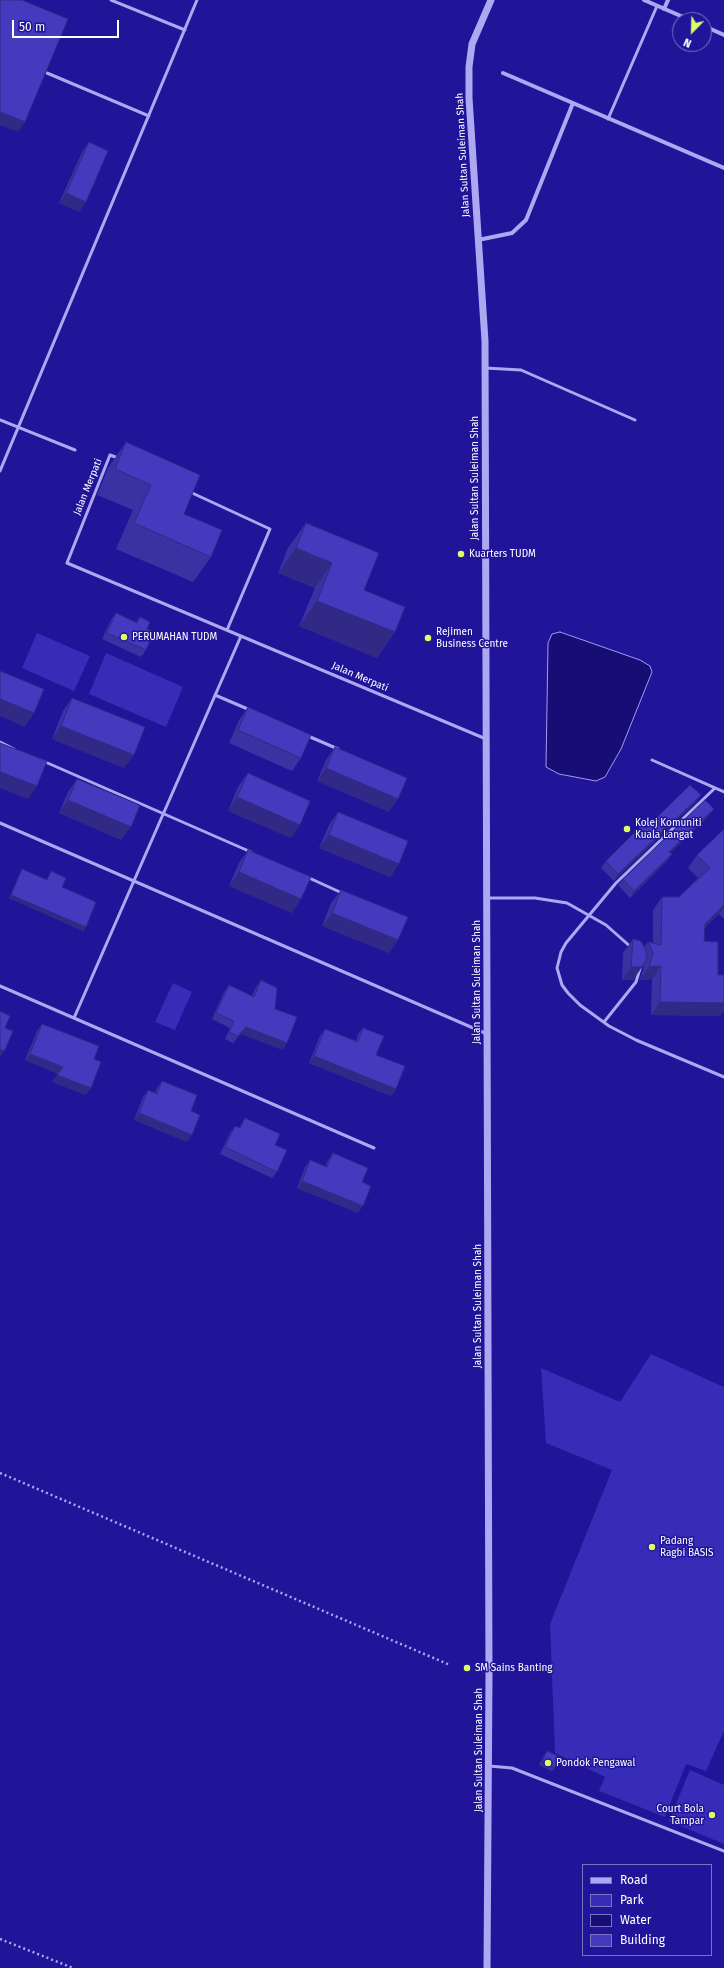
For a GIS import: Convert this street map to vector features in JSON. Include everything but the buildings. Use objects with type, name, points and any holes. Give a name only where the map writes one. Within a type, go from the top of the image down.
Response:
[{"type":"street","name":"Jalan Sultan Suleiman Shah","points":[[487,1968],[489,1766],[485,368],[469,98],[469,67],[472,44],[491,0]]},
{"type":"street","points":[[644,0],[672,12]]},
{"type":"street","points":[[664,9],[668,0]]},
{"type":"street","points":[[712,30],[724,35]]},
{"type":"street","points":[[503,73],[724,168]]},
{"type":"street","points":[[478,240],[512,232],[526,220],[573,103]]},
{"type":"lane","points":[[111,0],[185,30]]},
{"type":"lane","points":[[0,471],[197,0]]},
{"type":"lane","points":[[608,118],[657,6]]},
{"type":"lane","points":[[47,73],[149,116]]},
{"type":"lane","points":[[485,368],[521,370],[635,420]]},
{"type":"lane","points":[[0,420],[75,450]]},
{"type":"lane","name":"Jalan Merpati","points":[[124,461],[110,455],[67,563],[486,739]]},
{"type":"lane","points":[[188,491],[270,529],[227,630]]},
{"type":"lane","points":[[74,1018],[241,636]]},
{"type":"lane","points":[[215,695],[257,714]]},
{"type":"lane","points":[[307,736],[342,751]]},
{"type":"lane","points":[[0,742],[21,752]]},
{"type":"lane","points":[[35,758],[257,855]]},
{"type":"lane","points":[[652,760],[724,792]]},
{"type":"lane","points":[[715,788],[616,883],[566,943],[561,952],[557,968],[562,985],[568,993],[580,1005],[604,1022],[636,1040],[724,1077]]},
{"type":"lane","points":[[0,823],[487,1034]]},
{"type":"lane","points":[[301,874],[344,894]]},
{"type":"lane","points":[[487,898],[553,900],[568,903],[590,914],[622,939],[635,952]]},
{"type":"lane","points":[[604,1022],[636,982],[641,966],[640,961]]},
{"type":"lane","points":[[0,986],[374,1148]]},
{"type":"lane","points":[[489,1766],[512,1768],[724,1851]]},
{"type":"path","points":[[0,1473],[450,1665]]},
{"type":"path","points":[[0,1939],[73,1968]]},
{"type":"green space","points":[[37,633],[90,656],[74,691],[22,668]]},
{"type":"green space","points":[[106,653],[183,687],[166,727],[89,694]]},
{"type":"green space","points":[[173,983],[192,992],[175,1030],[155,1022]]},
{"type":"green space","name":"Padang Ragbi BASIS","points":[[651,1354],[724,1387],[724,1731],[706,1771],[686,1764],[665,1817],[599,1791],[605,1777],[555,1753],[550,1624],[612,1470],[546,1443],[541,1368],[620,1402]]},
{"type":"green space","points":[[690,1770],[724,1785],[724,1844],[669,1821]]},
{"type":"water","points":[[560,632],[640,660],[650,666],[652,672],[621,749],[605,777],[596,781],[559,774],[546,767],[548,643],[552,634]]},
{"type":"place","name":"Kuarters TUDM","points":[[461,554]]},
{"type":"place","name":"PERUMAHAN TUDM","points":[[124,637]]},
{"type":"place","name":"Rejimen Business Centre","points":[[428,638]]},
{"type":"place","name":"Kolej Komuniti Kuala Langat","points":[[627,829]]},
{"type":"place","name":"Padang Ragbi BASIS","points":[[652,1547]]},
{"type":"place","name":"SM Sains Banting","points":[[467,1668]]},
{"type":"place","name":"Pondok Pengawal","points":[[548,1763]]},
{"type":"place","name":"Court Bola Tampar","points":[[712,1815]]}]
